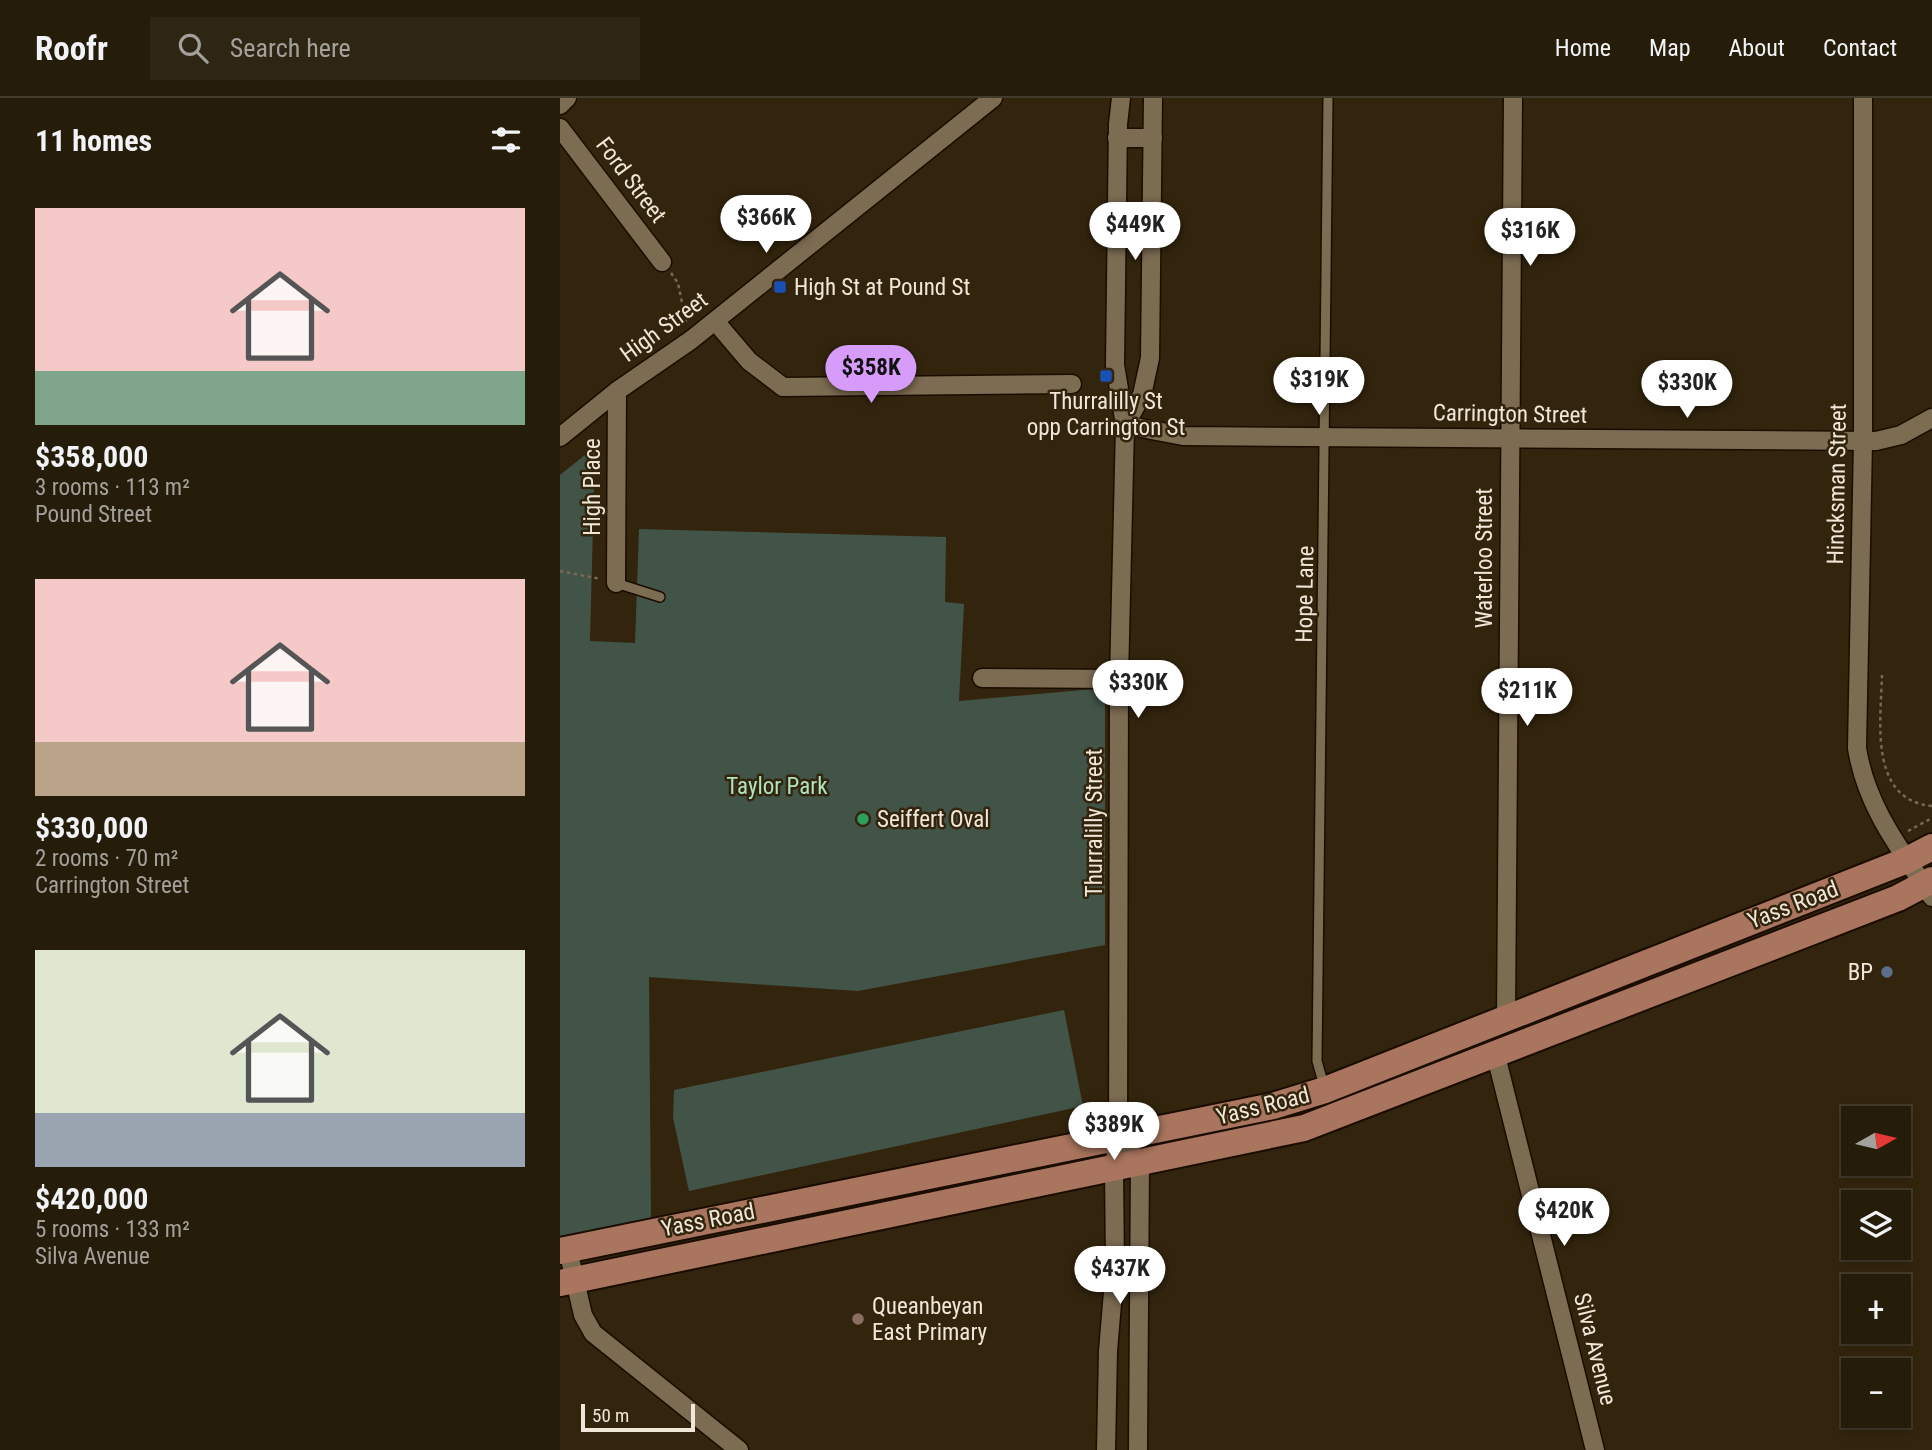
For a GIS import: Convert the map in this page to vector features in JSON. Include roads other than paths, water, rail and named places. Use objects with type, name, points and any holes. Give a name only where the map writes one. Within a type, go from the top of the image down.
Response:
[{"type":"main road","name":"Yass Road","points":[[564,1250],[1262,1108],[1325,1090],[1506,1018],[1898,850],[1932,847]]},
{"type":"main road","name":"Yass Road","points":[[567,1281],[1304,1128],[1929,887]]},
{"type":"main road","points":[[1496,1056],[1506,1018]]},
{"type":"main road","points":[[647,1232],[653,1263]]},
{"type":"street","points":[[560,104],[567,98]]},
{"type":"street","name":"High Street","points":[[560,437],[617,391],[691,340],[993,98]]},
{"type":"street","name":"Thurralilly Street","points":[[1106,1450],[1108,1351],[1115,1268],[1114,1169],[1118,1136],[1119,679],[1125,425],[1115,365],[1117,138],[1121,98]]},
{"type":"street","name":"Thurralilly Street","points":[[1125,425],[1142,396],[1150,358],[1153,98]]},
{"type":"street","name":"Waterloo Street","points":[[1506,1018],[1513,98]]},
{"type":"street","name":"Hincksman Street","points":[[1863,98],[1863,441],[1857,748],[1867,794],[1898,850],[1929,887]]},
{"type":"street","name":"Ford Street","points":[[560,128],[662,262]]},
{"type":"street","points":[[1117,138],[1153,138]]},
{"type":"street","points":[[715,321],[749,361],[783,387],[1072,384]]},
{"type":"street","name":"High Place","points":[[616,583],[617,391]]},
{"type":"street","name":"Carrington Street","points":[[1125,425],[1173,435],[1863,441],[1888,439],[1932,418]]},
{"type":"street","points":[[982,678],[1119,679]]},
{"type":"street","name":"Silva Avenue","points":[[1496,1056],[1595,1450]]},
{"type":"street","points":[[1118,1136],[1140,1163],[1138,1450]]},
{"type":"street","points":[[564,1250],[567,1281],[585,1320],[596,1336],[739,1450]]},
{"type":"lane","name":"Hope Lane","points":[[1325,1090],[1317,1061],[1328,98]]},
{"type":"lane","points":[[616,583],[660,597]]},
{"type":"place","name":"High St at Pound St","points":[[780,287]]},
{"type":"place","name":"Thurralilly St opp Carrington St","points":[[1106,376]]},
{"type":"place","name":"Seiffert Oval","points":[[863,819]]},
{"type":"place","name":"BP","points":[[1887,972]]},
{"type":"place","name":"Queanbeyan East Primary","points":[[858,1319]]},
{"type":"park label","name":"Taylor Park","points":[[777,786]]}]
